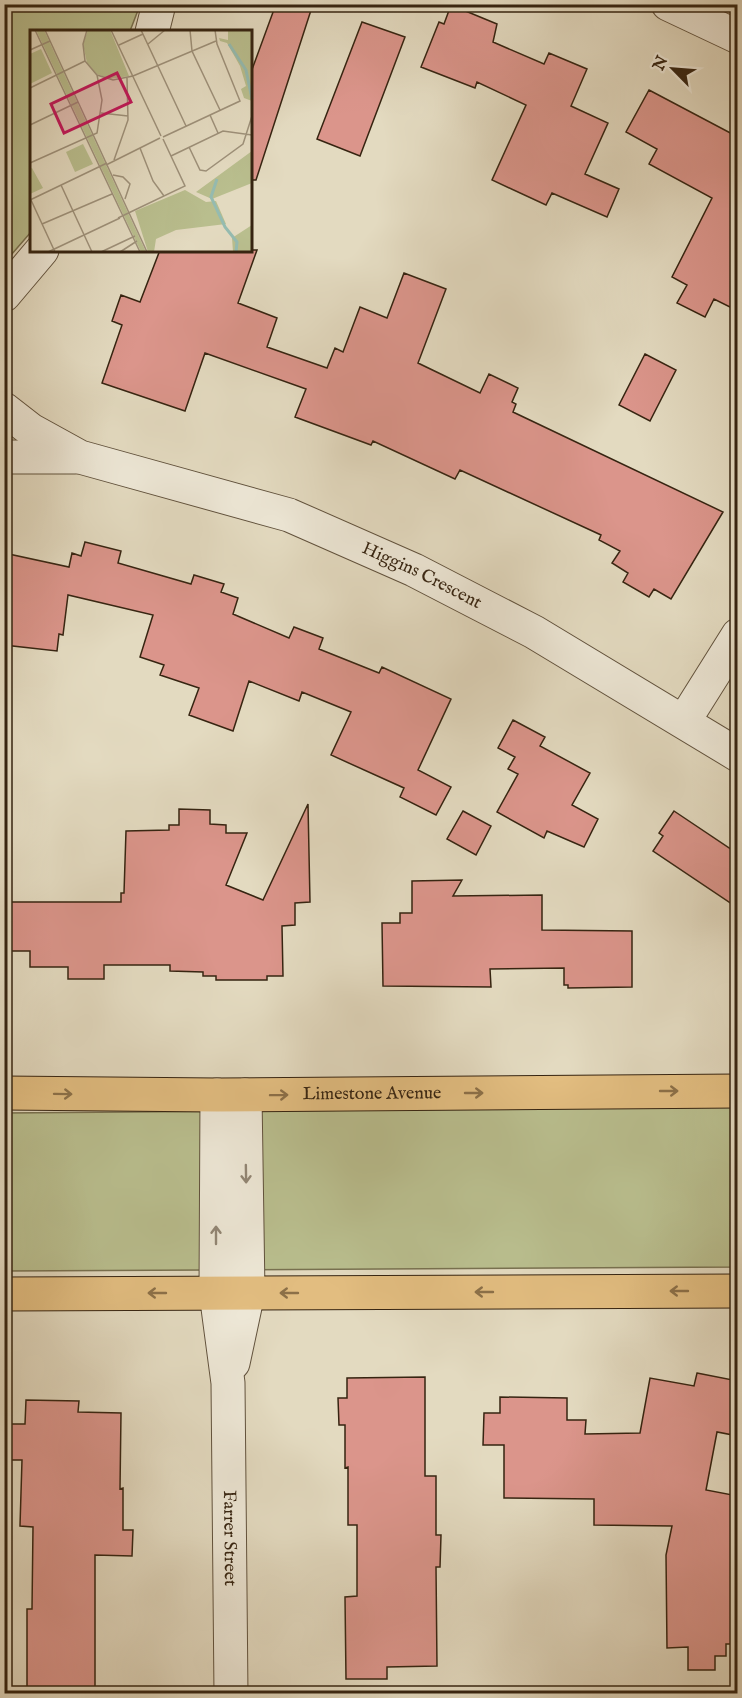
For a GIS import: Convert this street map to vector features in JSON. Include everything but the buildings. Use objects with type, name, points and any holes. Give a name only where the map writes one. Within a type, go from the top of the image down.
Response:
[{"type":"main road","name":"Limestone Avenue","points":[[4,1093],[231,1095],[738,1091]]},
{"type":"main road","points":[[4,1294],[738,1291]]},
{"type":"street","points":[[152,30],[159,4]]},
{"type":"street","points":[[668,4],[738,37]]},
{"type":"street","points":[[4,295],[40,252]]},
{"type":"street","name":"Higgins Crescent","points":[[4,409],[31,430],[80,457],[289,515],[414,570],[534,632],[738,755]]},
{"type":"street","name":"Higgins Crescent","points":[[4,457],[80,457]]},
{"type":"street","points":[[684,721],[738,635]]},
{"type":"street","name":"Farrer Street","points":[[228,1383],[248,1293],[231,1095]]},
{"type":"street","name":"Farrer Street","points":[[231,1095],[216,1293],[228,1383],[231,1694]]},
{"type":"green space","points":[[5,4],[140,5],[130,30],[30,30],[30,233],[5,262]]},
{"type":"green space","points":[[737,1107],[737,1267],[5,1271],[4,1113]]}]
